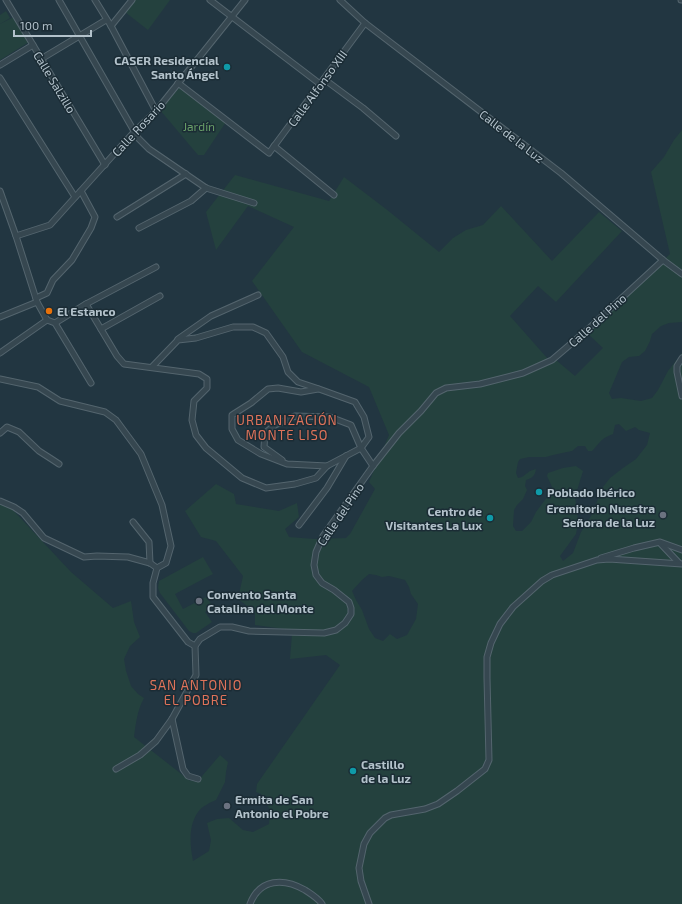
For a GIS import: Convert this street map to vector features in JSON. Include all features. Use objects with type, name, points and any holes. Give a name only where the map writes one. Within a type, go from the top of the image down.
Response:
[{"type":"street","name":"Calle Salzillo","points":[[6,0],[105,164]]},
{"type":"street","points":[[59,0],[134,132],[148,149],[206,188],[254,203]]},
{"type":"street","points":[[95,0],[111,26],[156,111]]},
{"type":"street","points":[[111,26],[132,0]]},
{"type":"street","points":[[210,0],[232,18],[322,82],[363,108],[396,136]]},
{"type":"street","name":"Calle Rosario","points":[[16,236],[50,225],[134,132],[156,111],[245,0]]},
{"type":"street","name":"Calle de la Luz","points":[[340,0],[365,23],[561,173],[682,274]]},
{"type":"street","points":[[41,59],[106,20]]},
{"type":"street","name":"Calle Alfonso XIII","points":[[178,83],[269,153],[365,23]]},
{"type":"street","points":[[0,65],[33,45]]},
{"type":"street","points":[[1,82],[75,197]]},
{"type":"street","points":[[274,146],[334,194]]},
{"type":"street","points":[[118,217],[186,174]]},
{"type":"street","points":[[139,228],[191,201],[206,188]]},
{"type":"street","points":[[0,191],[36,300],[47,320],[55,323],[91,383]]},
{"type":"street","points":[[0,317],[36,300],[47,293],[53,280],[72,260],[91,228],[95,217],[81,191]]},
{"type":"street","name":"Calle del Pino","points":[[195,646],[200,639],[220,627],[249,631],[324,633],[336,630],[345,623],[351,614],[349,602],[322,583],[316,575],[314,565],[316,552],[323,536],[373,466],[399,433],[436,393],[446,388],[480,384],[524,373],[552,360],[664,260]]},
{"type":"street","points":[[55,323],[86,304],[156,267]]},
{"type":"street","points":[[152,367],[178,340],[211,316],[258,295]]},
{"type":"street","points":[[101,329],[160,296]]},
{"type":"street","points":[[86,304],[117,356],[124,364],[199,374],[207,379],[206,388],[194,401],[192,420],[196,435],[206,448],[242,478],[266,488],[295,484],[316,478],[327,466],[361,448],[369,437],[364,417],[355,402],[298,382],[288,372],[283,357],[266,333],[254,327],[233,327],[196,338],[178,340]]},
{"type":"street","points":[[0,353],[47,320]]},
{"type":"street","points":[[682,358],[677,366],[677,372],[682,396]]},
{"type":"street","points":[[0,378],[38,388],[60,401],[105,412],[116,420],[141,454],[162,505],[170,546],[166,563],[157,568],[153,583],[153,597],[188,642],[195,646],[196,675],[172,719],[156,742],[140,755],[116,769]]},
{"type":"street","points":[[320,389],[301,392],[278,388],[268,389],[252,403],[232,415],[232,429],[238,440],[261,454],[287,464],[327,466]]},
{"type":"street","points":[[287,464],[264,447],[265,433],[275,425],[295,416],[330,417],[351,425],[361,448],[373,466]]},
{"type":"street","points":[[0,433],[7,427],[19,432],[39,451],[59,464]]},
{"type":"street","points":[[300,525],[327,488],[346,455]]},
{"type":"street","points":[[0,501],[14,507],[44,538],[84,557],[128,557],[150,563],[157,568]]},
{"type":"street","points":[[133,522],[149,542],[150,563]]},
{"type":"street","points":[[660,542],[681,564]]},
{"type":"street","points":[[369,904],[361,881],[359,868],[364,844],[370,832],[385,818],[391,815],[438,804],[485,769],[489,760],[487,657],[491,643],[500,624],[513,607],[542,581],[552,575],[597,560],[604,556],[660,542],[682,550]]},
{"type":"street","points":[[597,560],[609,559],[681,564]]},
{"type":"street","points":[[172,719],[183,769],[188,776],[198,779]]},
{"type":"street","points":[[250,904],[256,893],[262,888],[268,884],[282,881],[302,889],[320,900],[322,904]]},
{"type":"green space","points":[[135,0],[170,0],[148,30],[125,12]]},
{"type":"green space","points":[[6,11],[10,18],[0,24],[0,15]]},
{"type":"green space","points":[[16,16],[29,42],[0,60],[0,24]]},
{"type":"green space","name":"Jardín","points":[[180,87],[226,122],[204,155],[198,155],[160,110]]},
{"type":"green space","points":[[682,130],[682,322],[669,323],[661,326],[652,334],[645,351],[639,356],[629,357],[622,362],[609,393],[612,399],[621,398],[641,401],[652,398],[668,371],[682,353],[682,904],[0,904],[0,504],[13,510],[71,572],[113,608],[131,601],[134,622],[140,637],[130,646],[124,659],[131,686],[144,698],[138,712],[134,737],[189,780],[197,782],[220,755],[228,762],[225,782],[216,800],[199,810],[195,817],[191,829],[191,849],[193,861],[209,851],[211,840],[207,823],[217,819],[229,818],[243,830],[253,832],[269,824],[270,810],[261,794],[256,792],[257,784],[340,665],[326,655],[290,659],[292,634],[285,629],[255,625],[255,612],[238,599],[243,576],[216,541],[201,537],[185,511],[216,484],[234,494],[236,504],[279,511],[297,503],[299,517],[285,529],[289,537],[314,539],[346,538],[350,534],[375,489],[369,482],[389,435],[369,387],[302,352],[252,281],[294,227],[248,206],[216,250],[206,212],[235,175],[329,201],[344,177],[439,252],[453,238],[466,230],[483,225],[501,206],[552,261],[599,212],[622,231],[556,302],[538,286],[510,316],[548,359],[556,360],[575,376],[603,348],[587,333],[670,254],[651,172],[664,157]],"holes":[[[619,424],[626,431],[635,427],[639,430],[650,433],[647,445],[636,459],[610,478],[603,487],[591,516],[581,532],[573,553],[563,561],[560,556],[576,534],[578,522],[575,497],[583,471],[576,466],[563,468],[548,473],[547,476],[553,489],[536,512],[531,522],[522,531],[516,531],[513,526],[514,510],[523,499],[527,490],[525,486],[526,480],[533,476],[536,469],[518,478],[516,473],[520,459],[529,457],[546,457],[572,451],[578,446],[585,446],[588,451],[592,451],[603,439],[613,434],[615,425]],[[369,574],[382,577],[389,576],[405,580],[411,594],[418,604],[416,619],[407,635],[397,639],[390,634],[383,641],[375,638],[369,629],[362,610],[352,591]]]},
{"type":"green space","points":[[203,557],[213,574],[175,594],[183,609],[206,597],[213,606],[205,612],[212,622],[196,633],[193,633],[189,631],[160,593],[158,588],[159,581]]},
{"type":"place","name":"CASER Residencial Santo Ángel","points":[[227,67]]},
{"type":"place","name":"El Estanco","points":[[49,311]]},
{"type":"place","name":"Poblado Ibérico","points":[[539,492]]},
{"type":"place","name":"Eremitorio Nuestra Señora de la Luz","points":[[663,515]]},
{"type":"place","name":"Centro de Visitantes La Lux","points":[[490,518]]},
{"type":"place","name":"Convento Santa Catalina del Monte","points":[[199,601]]},
{"type":"place","name":"Castillo de la Luz","points":[[353,771]]},
{"type":"place","name":"Ermita de San Antonio el Pobre","points":[[227,806]]},
{"type":"district","name":"URBANIZACIÓN MONTE LISO","points":[[287,428]]},
{"type":"district","name":"SAN ANTONIO EL POBRE","points":[[196,692]]}]
